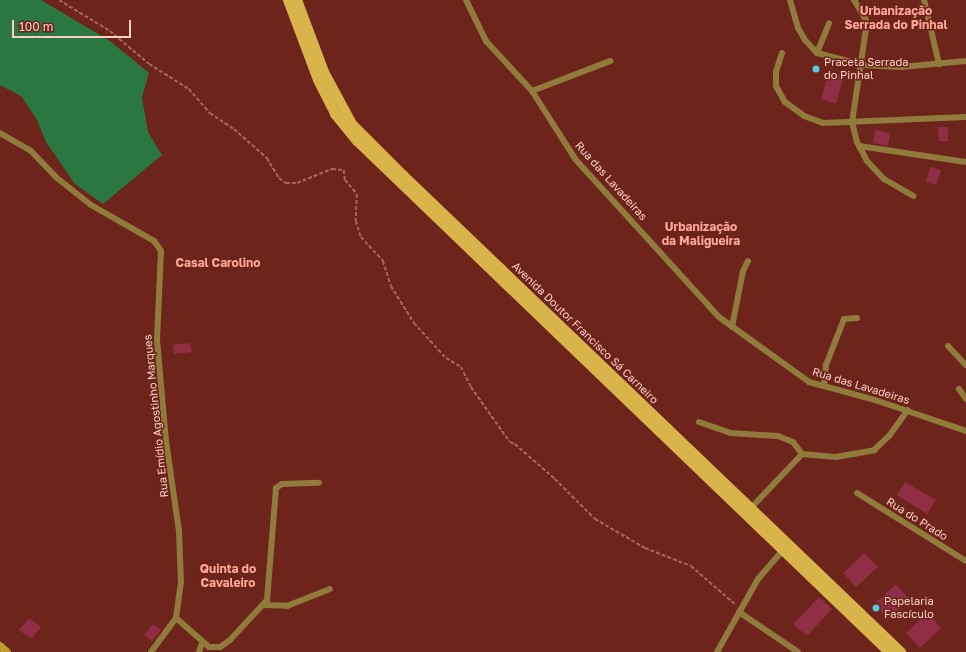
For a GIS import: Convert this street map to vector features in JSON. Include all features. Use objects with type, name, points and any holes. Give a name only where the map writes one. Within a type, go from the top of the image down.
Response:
[{"type":"main road","name":"Avenida Doutor Francisco Sá Carneiro","points":[[288,0],[318,80],[346,129],[782,551],[889,652]]},
{"type":"main road","name":"Avenida Doutor Francisco Sá Carneiro","points":[[297,0],[324,72],[352,124],[901,652]]},
{"type":"main road","points":[[0,646],[7,652]]},
{"type":"street","name":"Rua das Lavadeiras","points":[[466,0],[486,41],[532,91],[576,160],[656,245],[703,301],[732,327],[801,378],[908,410],[966,430]]},
{"type":"street","points":[[790,0],[798,28],[805,40],[817,53],[863,65],[901,66],[966,61]]},
{"type":"street","points":[[854,0],[867,22],[863,65],[852,122],[859,146],[867,161],[884,179],[912,196]]},
{"type":"street","points":[[924,0],[939,64]]},
{"type":"street","points":[[817,53],[829,23]]},
{"type":"street","points":[[782,53],[776,72],[776,86],[786,102],[804,116],[823,122],[966,117]]},
{"type":"street","points":[[532,91],[610,61]]},
{"type":"street","name":"Rua Emídio Agostinho Marques","points":[[0,133],[30,150],[56,178],[91,205],[154,242],[161,251],[157,340],[166,441],[181,550],[180,600],[176,618],[151,652]]},
{"type":"street","points":[[859,146],[966,162]]},
{"type":"street","points":[[732,327],[743,271],[748,261]]},
{"type":"street","points":[[824,386],[826,365],[844,319],[857,318]]},
{"type":"street","points":[[948,346],[966,365]]},
{"type":"street","points":[[959,389],[966,399]]},
{"type":"street","points":[[699,422],[731,433],[778,436],[793,442],[802,454],[836,457],[874,450],[889,436],[908,410]]},
{"type":"street","points":[[751,508],[802,454]]},
{"type":"street","points":[[176,618],[202,643],[215,648],[220,647],[230,640],[264,605],[269,593],[276,488],[282,484],[319,483]]},
{"type":"street","name":"Rua do Prado","points":[[857,494],[966,561]]},
{"type":"street","points":[[717,652],[758,578],[782,551]]},
{"type":"street","points":[[264,605],[276,607],[287,606],[330,589]]},
{"type":"street","points":[[740,610],[798,652]]},
{"type":"street","points":[[200,652],[202,643]]},
{"type":"path","points":[[59,0],[110,31],[124,46],[154,69],[189,89],[210,113],[234,129],[267,158],[279,178],[286,183],[297,183],[332,169],[344,170],[345,180],[357,194],[356,221],[361,238],[383,261],[391,286],[419,329],[446,358],[461,367],[471,386],[510,442],[515,444],[555,478],[595,519],[645,548],[691,566],[740,610]]},
{"type":"green space","points":[[0,0],[41,0],[110,41],[149,73],[142,97],[148,132],[162,155],[103,204],[75,184],[46,142],[37,120],[21,96],[0,85]]},
{"type":"building","points":[[829,71],[844,75],[836,104],[821,99]]},
{"type":"building","points":[[938,127],[948,127],[948,141],[939,141]]},
{"type":"building","points":[[875,130],[890,133],[888,146],[873,143]]},
{"type":"building","points":[[930,167],[941,170],[936,185],[926,182]]},
{"type":"building","points":[[190,343],[192,352],[174,354],[173,345]]},
{"type":"building","points":[[905,482],[936,500],[927,514],[897,495]]},
{"type":"building","points":[[864,553],[878,567],[856,587],[843,573]]},
{"type":"building","points":[[896,584],[909,599],[888,619],[874,604]]},
{"type":"building","points":[[819,597],[832,609],[807,636],[793,624]]},
{"type":"building","points":[[927,613],[941,628],[920,648],[906,633]]},
{"type":"building","points":[[29,618],[41,627],[31,639],[19,630]]},
{"type":"building","points":[[153,624],[161,630],[152,641],[144,635]]},
{"type":"place","name":"Praceta Serrada do Pinhal","points":[[816,69]]},
{"type":"place","name":"Papelaria Fascículo","points":[[876,608]]},
{"type":"district","name":"Urbanização Serrada do Pinhal","points":[[896,18]]},
{"type":"district","name":"Urbanização da Maligueira","points":[[701,234]]},
{"type":"district","name":"Casal Carolino","points":[[218,263]]},
{"type":"district","name":"Quinta do Cavaleiro","points":[[228,576]]}]
